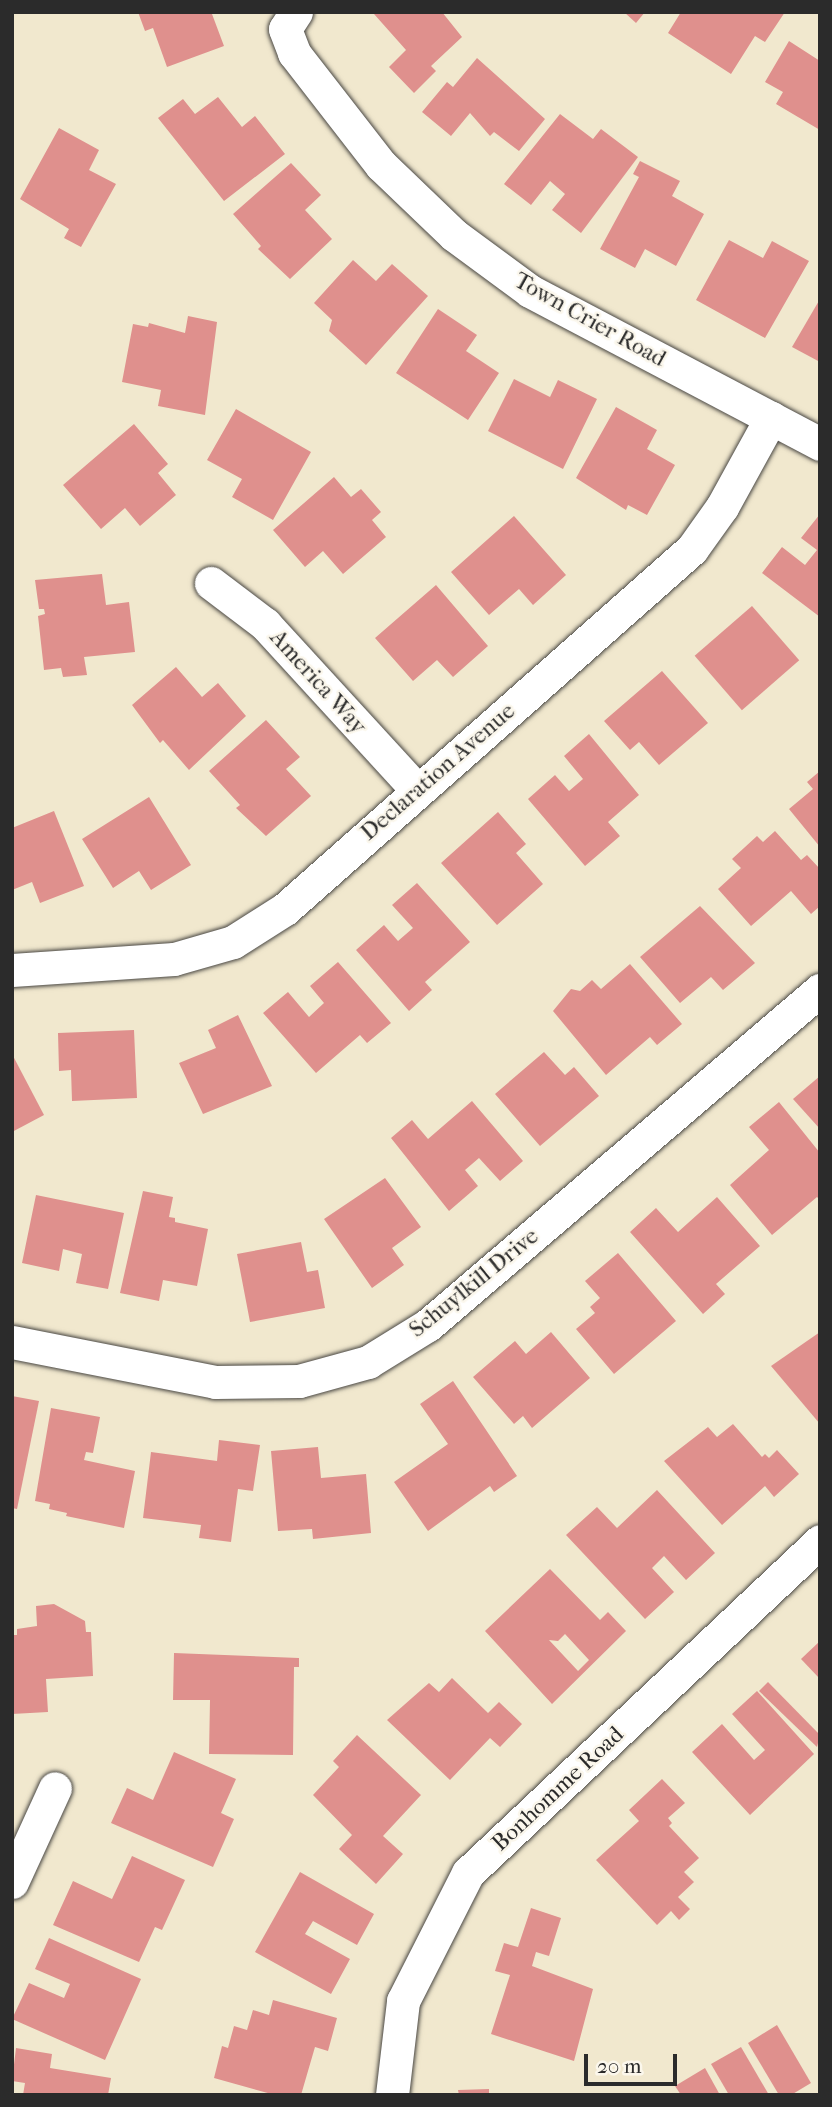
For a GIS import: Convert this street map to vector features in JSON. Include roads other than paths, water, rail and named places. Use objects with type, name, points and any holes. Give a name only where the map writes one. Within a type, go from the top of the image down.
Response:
[{"type":"street","name":"Town Crier Road","points":[[290,20],[295,53],[381,165],[454,236],[530,291],[820,444]]},
{"type":"street","name":"Declaration Avenue","points":[[12,970],[174,959],[233,942],[285,909],[692,549],[722,507],[771,418]]},
{"type":"street","name":"America Way","points":[[211,583],[265,624],[417,790]]},
{"type":"street","name":"Schuylkill Drive","points":[[12,1342],[215,1382],[299,1381],[368,1362],[428,1325],[820,990]]},
{"type":"street","name":"Bonhomme Road","points":[[392,2095],[403,2001],[468,1874],[820,1541]]},
{"type":"street","points":[[12,1882],[55,1788]]}]
